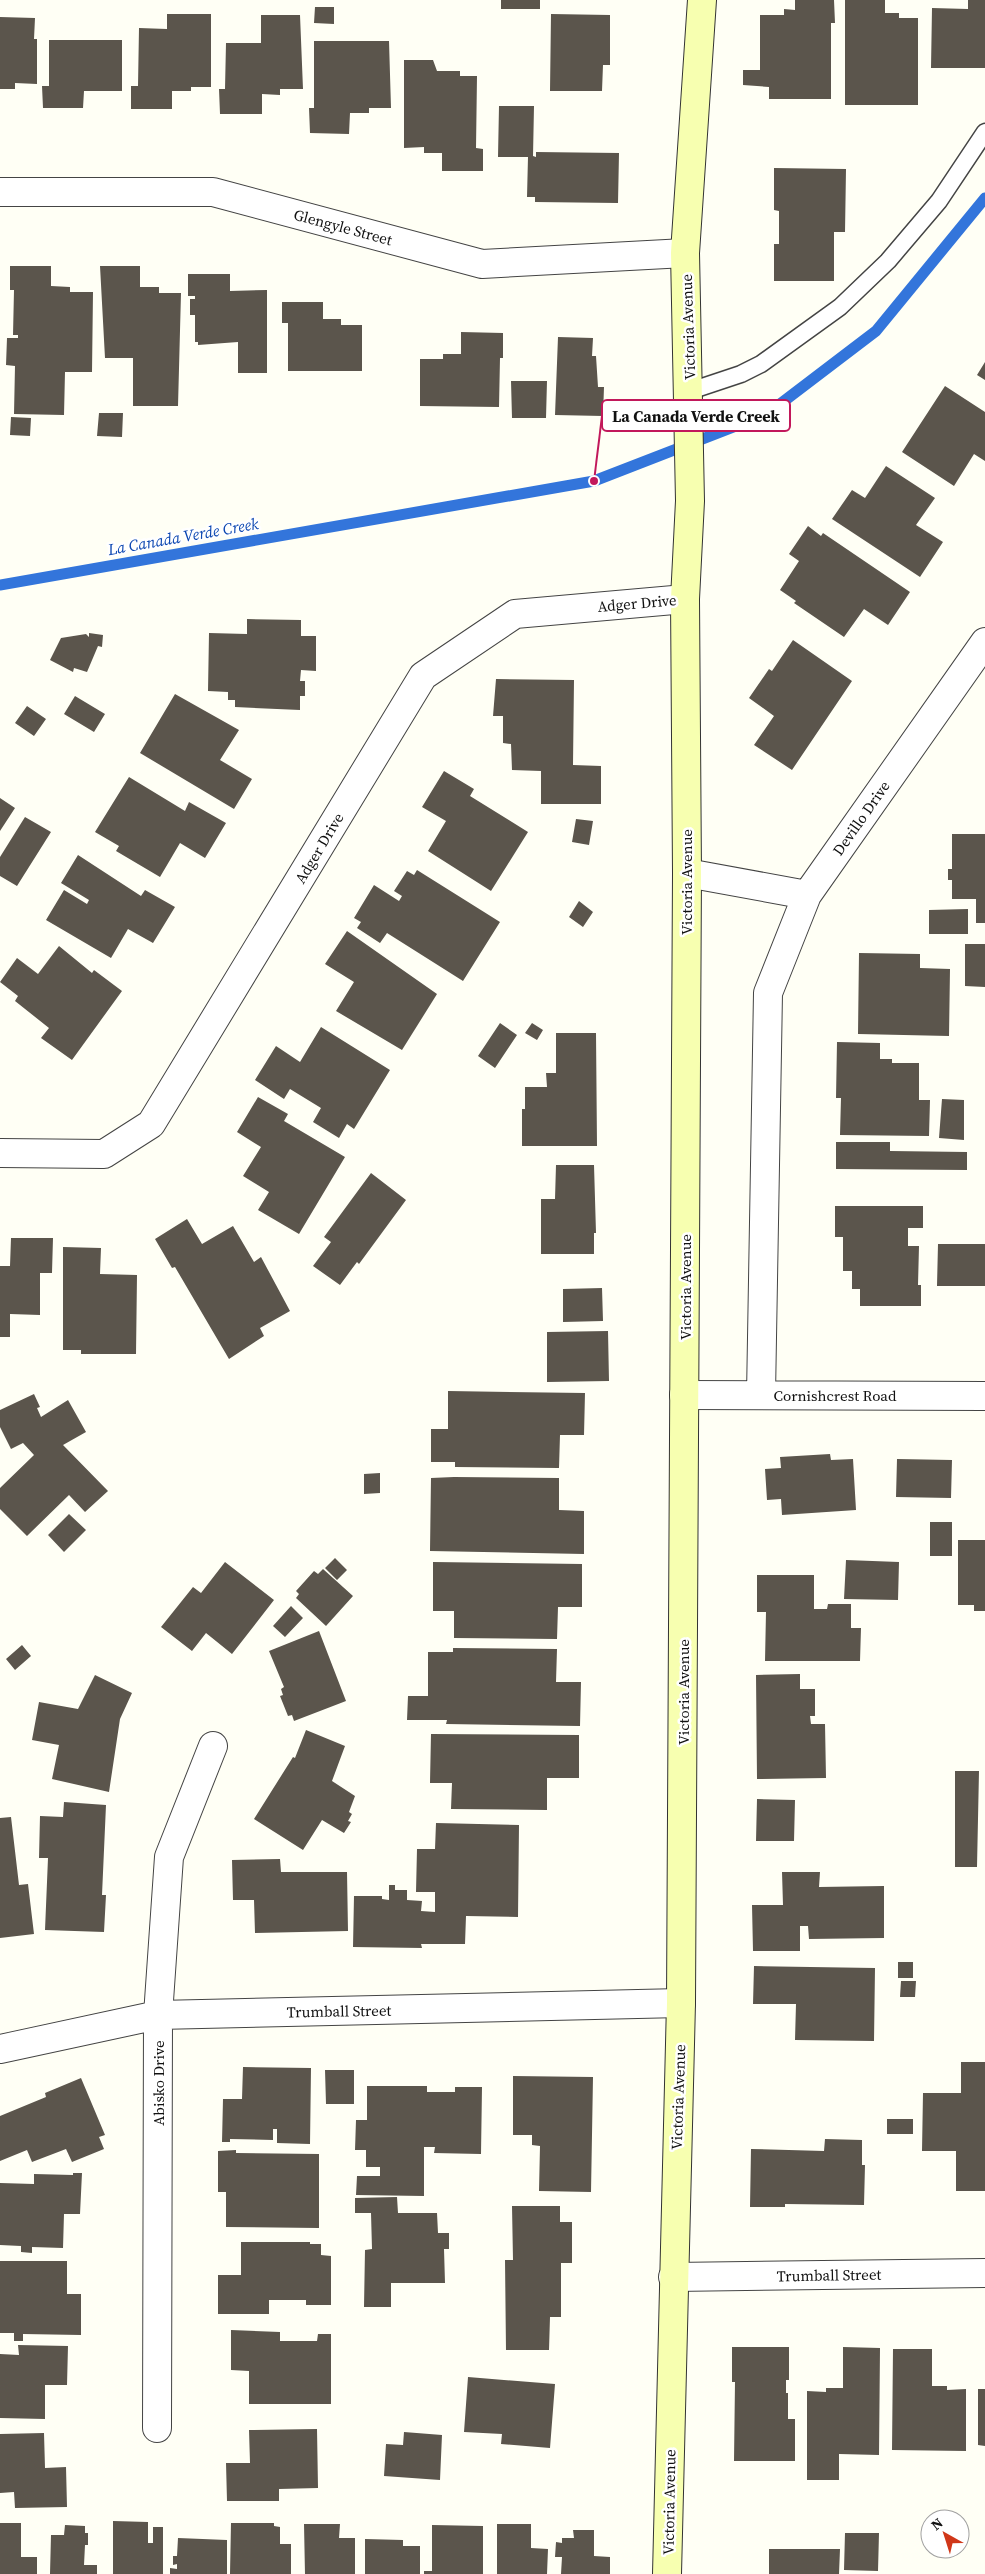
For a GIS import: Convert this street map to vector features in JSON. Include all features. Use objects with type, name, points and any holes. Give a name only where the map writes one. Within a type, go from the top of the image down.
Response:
[{"type":"street","name":"Victoria Avenue","points":[[667,2574],[681,2003],[687,873],[685,599],[690,501],[690,398],[686,253],[702,0]]},
{"type":"street","name":"Glengyle Street","points":[[0,192],[213,192],[482,264],[686,253]]},
{"type":"street","name":"Adger Drive","points":[[0,1154],[104,1154],[151,1124],[423,676],[515,614],[685,599]]},
{"type":"street","name":"Devillo Drive","points":[[807,895],[985,642]]},
{"type":"street","points":[[687,873],[807,895],[768,993],[761,1394]]},
{"type":"street","name":"Cornishcrest Road","points":[[684,1395],[985,1396]]},
{"type":"street","name":"Abisko Drive","points":[[157,2428],[158,2015],[169,1857],[213,1746]]},
{"type":"street","name":"Trumball Street","points":[[0,2049],[158,2015],[681,2003]]},
{"type":"street","name":"Trumball Street","points":[[673,2277],[985,2273]]},
{"type":"lane","points":[[690,398],[761,364],[840,307],[888,261],[932,209],[985,132]]},
{"type":"building","points":[[501,0],[540,0],[540,9],[501,9]]},
{"type":"building","points":[[795,0],[834,0],[835,23],[831,23],[831,99],[769,99],[769,87],[743,85],[743,70],[760,70],[760,15],[784,15],[784,9],[795,10]]},
{"type":"building","points":[[845,0],[885,0],[885,13],[899,13],[899,18],[918,18],[918,105],[845,105]]},
{"type":"building","points":[[968,0],[985,0],[985,68],[931,68],[932,8],[968,9]]},
{"type":"building","points":[[315,7],[334,7],[334,24],[314,23]]},
{"type":"building","points":[[167,14],[211,14],[211,87],[191,87],[191,91],[172,91],[172,109],[131,109],[131,86],[138,86],[139,28],[167,29]]},
{"type":"building","points":[[551,14],[610,15],[610,65],[603,65],[602,91],[550,91]]},
{"type":"building","points":[[261,15],[300,15],[303,89],[280,89],[280,95],[262,94],[262,114],[220,114],[219,89],[225,89],[226,43],[261,43]]},
{"type":"building","points":[[0,17],[35,18],[34,39],[37,39],[37,84],[15,83],[15,89],[0,89]]},
{"type":"building","points":[[49,40],[122,40],[122,91],[84,91],[83,108],[43,108],[42,86],[49,86]]},
{"type":"building","points":[[314,41],[389,41],[391,108],[369,108],[369,113],[350,113],[349,134],[310,133],[309,108],[314,108]]},
{"type":"building","points":[[404,60],[433,60],[437,71],[460,71],[460,76],[477,76],[476,148],[483,149],[483,171],[442,171],[442,153],[424,153],[424,147],[404,148]]},
{"type":"building","points":[[499,106],[534,106],[533,156],[536,157],[536,152],[619,153],[618,203],[535,202],[535,197],[527,197],[528,157],[498,157]]},
{"type":"building","points":[[774,168],[846,169],[845,232],[834,232],[834,281],[774,281],[774,244],[779,244],[779,211],[774,210]]},
{"type":"building","points":[[10,266],[51,266],[51,286],[70,287],[70,292],[93,292],[92,372],[65,372],[64,415],[14,414],[15,366],[6,365],[7,338],[18,338],[18,335],[13,335],[14,290],[10,290]]},
{"type":"building","points":[[100,266],[140,266],[140,287],[159,287],[159,293],[181,293],[178,406],[133,406],[133,358],[105,358]]},
{"type":"building","points":[[188,274],[230,274],[230,291],[267,290],[267,373],[238,373],[238,342],[198,345],[198,342],[195,342],[195,315],[190,315],[190,299],[195,299],[195,296],[188,296]]},
{"type":"building","points":[[282,302],[323,302],[323,319],[341,319],[341,325],[362,325],[362,371],[288,371],[288,323],[282,323]]},
{"type":"building","points":[[461,332],[503,333],[503,358],[500,358],[499,407],[420,406],[420,359],[443,359],[443,354],[461,354]]},
{"type":"building","points":[[558,337],[593,338],[592,356],[596,356],[598,387],[604,387],[603,416],[555,415]]},
{"type":"building","points":[[985,362],[985,380],[977,375]]},
{"type":"building","points":[[511,381],[547,381],[546,418],[512,418]]},
{"type":"building","points":[[945,386],[985,412],[985,461],[974,454],[954,486],[902,452]]},
{"type":"building","points":[[99,413],[123,413],[122,437],[97,436]]},
{"type":"building","points":[[11,417],[31,418],[30,436],[10,435]]},
{"type":"building","points":[[886,466],[935,498],[916,525],[943,542],[920,577],[832,519],[852,490],[865,498]]},
{"type":"building","points":[[808,526],[821,536],[823,533],[910,592],[888,625],[864,609],[844,637],[794,603],[796,601],[780,590],[799,561],[789,554]]},
{"type":"building","points":[[247,619],[301,620],[301,636],[316,636],[316,671],[301,670],[300,681],[305,681],[305,696],[300,696],[300,710],[235,707],[235,700],[228,700],[228,692],[208,691],[209,633],[247,634]]},
{"type":"building","points":[[89,633],[103,635],[102,647],[98,646],[87,672],[74,668],[73,672],[50,660],[61,638],[86,634],[89,637]]},
{"type":"building","points":[[793,640],[852,681],[792,770],[754,745],[774,716],[749,698],[769,669],[772,671]]},
{"type":"building","points":[[496,679],[574,680],[573,765],[601,766],[601,804],[541,804],[541,771],[512,770],[511,744],[503,743],[503,716],[493,716]]},
{"type":"building","points":[[175,694],[239,730],[220,760],[252,779],[234,809],[140,753]]},
{"type":"building","points":[[75,696],[105,714],[94,732],[64,714]]},
{"type":"building","points":[[27,706],[46,719],[34,736],[15,723]]},
{"type":"building","points":[[444,771],[474,789],[470,796],[528,832],[491,891],[428,851],[446,821],[422,807]]},
{"type":"building","points":[[129,777],[185,811],[189,802],[226,823],[205,858],[180,843],[160,877],[116,851],[119,846],[95,832]]},
{"type":"building","points":[[0,798],[15,808],[0,831]]},
{"type":"building","points":[[25,817],[51,832],[17,886],[0,876],[0,857]]},
{"type":"building","points":[[576,819],[593,821],[589,845],[572,842]]},
{"type":"building","points":[[952,834],[985,834],[985,923],[976,923],[976,899],[952,899],[952,880],[948,880],[948,869],[952,869]]},
{"type":"building","points":[[78,855],[141,896],[145,890],[175,907],[153,943],[128,929],[111,958],[46,920],[64,890],[87,904],[89,900],[61,883]]},
{"type":"building","points":[[417,870],[500,922],[463,981],[387,933],[380,943],[357,928],[361,922],[354,918],[374,885],[399,901],[402,896],[394,891],[407,871],[414,875]]},
{"type":"building","points":[[579,901],[593,912],[583,927],[569,917]]},
{"type":"building","points":[[968,909],[968,934],[929,934],[929,910]]},
{"type":"building","points":[[347,931],[437,994],[402,1050],[336,1011],[354,982],[325,964]]},
{"type":"building","points":[[965,944],[985,944],[985,987],[965,986]]},
{"type":"building","points":[[59,946],[92,973],[94,970],[122,991],[72,1060],[41,1038],[49,1028],[15,1001],[18,996],[0,982],[17,958],[38,974]]},
{"type":"building","points":[[859,953],[920,954],[920,968],[950,969],[949,1036],[858,1034]]},
{"type":"building","points":[[500,1023],[517,1035],[495,1068],[478,1056]]},
{"type":"building","points":[[532,1023],[543,1030],[537,1040],[525,1033]]},
{"type":"building","points":[[321,1027],[390,1070],[354,1129],[347,1124],[339,1138],[313,1122],[321,1108],[290,1089],[284,1099],[255,1080],[276,1046],[300,1062]]},
{"type":"building","points":[[556,1033],[596,1033],[597,1146],[522,1146],[522,1109],[525,1109],[525,1087],[547,1087],[546,1073],[556,1073]]},
{"type":"building","points":[[837,1042],[880,1043],[880,1059],[892,1059],[892,1063],[919,1063],[919,1100],[930,1100],[929,1136],[840,1135],[841,1098],[836,1098]]},
{"type":"building","points":[[258,1097],[288,1114],[284,1121],[345,1157],[299,1234],[258,1210],[269,1192],[243,1176],[261,1147],[237,1132]]},
{"type":"building","points":[[942,1099],[964,1100],[964,1140],[939,1138]]},
{"type":"building","points":[[836,1142],[890,1142],[890,1151],[967,1152],[967,1170],[836,1169]]},
{"type":"building","points":[[556,1165],[594,1165],[596,1233],[594,1233],[594,1254],[541,1254],[541,1199],[555,1199]]},
{"type":"building","points":[[371,1173],[406,1200],[359,1264],[357,1262],[340,1285],[313,1266],[331,1242],[324,1237]]},
{"type":"building","points":[[835,1206],[923,1206],[923,1228],[908,1228],[908,1246],[919,1246],[918,1285],[921,1285],[921,1306],[860,1306],[860,1289],[852,1289],[852,1271],[843,1271],[843,1237],[835,1237]]},
{"type":"building","points":[[187,1219],[202,1244],[233,1226],[254,1262],[261,1257],[290,1311],[260,1328],[264,1336],[229,1359],[175,1267],[172,1268],[155,1239]]},
{"type":"building","points":[[11,1238],[53,1238],[52,1273],[40,1273],[40,1315],[10,1314],[10,1337],[0,1337],[0,1266],[10,1266]]},
{"type":"building","points":[[938,1244],[985,1244],[985,1286],[937,1286]]},
{"type":"building","points":[[63,1247],[101,1248],[100,1274],[137,1275],[136,1354],[81,1354],[81,1350],[63,1350]]},
{"type":"building","points":[[602,1288],[603,1321],[563,1322],[563,1289]]},
{"type":"building","points":[[608,1331],[609,1381],[547,1382],[547,1332]]},
{"type":"building","points":[[448,1391],[585,1393],[584,1435],[560,1435],[559,1468],[455,1467],[455,1462],[431,1462],[431,1429],[448,1429]]},
{"type":"building","points":[[34,1394],[40,1407],[37,1408],[41,1417],[68,1400],[86,1432],[63,1445],[108,1491],[85,1512],[69,1495],[27,1536],[0,1509],[0,1488],[34,1455],[23,1443],[11,1449],[0,1427],[0,1410]]},
{"type":"building","points":[[830,1454],[831,1460],[853,1459],[856,1510],[782,1515],[781,1499],[767,1500],[765,1469],[781,1468],[780,1457]]},
{"type":"building","points":[[897,1459],[952,1460],[951,1498],[896,1497]]},
{"type":"building","points":[[380,1473],[380,1493],[364,1494],[364,1474]]},
{"type":"building","points":[[431,1478],[559,1478],[559,1510],[584,1511],[584,1554],[430,1551]]},
{"type":"building","points":[[69,1514],[86,1530],[64,1552],[48,1535]]},
{"type":"building","points":[[930,1522],[952,1522],[952,1556],[930,1556]]},
{"type":"building","points":[[958,1540],[985,1540],[985,1611],[974,1611],[974,1605],[958,1605]]},
{"type":"building","points":[[335,1558],[347,1570],[337,1580],[325,1568]]},
{"type":"building","points":[[846,1560],[899,1562],[898,1600],[844,1599]]},
{"type":"building","points":[[225,1562],[274,1600],[232,1654],[206,1633],[192,1651],[161,1627],[193,1587],[201,1593]]},
{"type":"building","points":[[433,1562],[582,1564],[582,1607],[558,1607],[557,1639],[454,1638],[454,1611],[433,1611]]},
{"type":"building","points":[[323,1569],[353,1596],[326,1626],[296,1598],[299,1594],[296,1591],[314,1571],[318,1574]]},
{"type":"building","points":[[757,1575],[814,1575],[814,1609],[827,1609],[828,1604],[851,1604],[851,1628],[861,1628],[860,1661],[765,1661],[766,1612],[757,1612]]},
{"type":"building","points":[[291,1606],[303,1618],[285,1637],[273,1626]]},
{"type":"building","points":[[319,1631],[346,1701],[294,1721],[292,1715],[288,1716],[280,1696],[283,1695],[281,1689],[284,1687],[269,1651]]},
{"type":"building","points":[[22,1645],[31,1656],[15,1670],[6,1659]]},
{"type":"building","points":[[453,1648],[557,1649],[556,1682],[581,1682],[580,1726],[446,1724],[447,1720],[407,1720],[408,1696],[428,1696],[428,1652],[453,1652]]},
{"type":"building","points":[[800,1674],[800,1689],[815,1689],[815,1716],[810,1716],[811,1724],[825,1724],[826,1778],[757,1779],[756,1675]]},
{"type":"building","points":[[95,1675],[132,1693],[120,1719],[109,1792],[52,1779],[59,1745],[32,1740],[39,1702],[78,1709]]},
{"type":"building","points":[[306,1730],[345,1746],[332,1781],[355,1796],[349,1812],[352,1814],[348,1821],[351,1822],[344,1833],[322,1820],[303,1850],[254,1819],[293,1757],[295,1758]]},
{"type":"building","points":[[431,1734],[579,1735],[579,1778],[547,1778],[547,1810],[451,1809],[452,1783],[430,1783]]},
{"type":"building","points":[[955,1771],[979,1771],[977,1867],[955,1867]]},
{"type":"building","points":[[757,1799],[795,1800],[794,1841],[756,1841]]},
{"type":"building","points":[[64,1802],[106,1805],[102,1895],[106,1895],[104,1932],[45,1930],[48,1858],[39,1858],[40,1816],[63,1817]]},
{"type":"building","points":[[11,1817],[19,1885],[28,1884],[34,1934],[0,1938],[0,1818]]},
{"type":"building","points":[[436,1823],[519,1825],[518,1917],[466,1916],[465,1944],[421,1944],[422,1948],[353,1947],[354,1896],[382,1896],[382,1899],[389,1900],[389,1885],[395,1885],[395,1890],[407,1890],[407,1900],[422,1901],[421,1911],[435,1912],[435,1892],[416,1892],[417,1849],[435,1849]]},
{"type":"building","points":[[280,1859],[281,1872],[347,1872],[348,1931],[255,1933],[254,1900],[233,1900],[232,1860]]},
{"type":"building","points":[[782,1872],[820,1872],[819,1887],[884,1886],[884,1938],[809,1939],[808,1926],[800,1926],[800,1951],[753,1951],[752,1905],[783,1905]]},
{"type":"building","points":[[898,1962],[913,1962],[913,1978],[898,1978]]},
{"type":"building","points":[[754,1966],[875,1968],[874,2041],[795,2040],[796,2004],[753,2004]]},
{"type":"building","points":[[901,1981],[916,1981],[915,1997],[900,1997]]},
{"type":"building","points":[[961,2062],[985,2062],[985,2191],[956,2191],[956,2151],[922,2151],[923,2093],[961,2093]]},
{"type":"building","points":[[243,2067],[311,2068],[310,2144],[277,2143],[277,2129],[273,2129],[273,2140],[230,2139],[230,2142],[222,2142],[223,2099],[242,2099]]},
{"type":"building","points":[[325,2070],[354,2070],[354,2104],[326,2104]]},
{"type":"building","points":[[513,2076],[593,2077],[591,2192],[539,2191],[540,2146],[532,2145],[532,2135],[513,2135]]},
{"type":"building","points":[[81,2078],[105,2135],[99,2137],[104,2149],[72,2162],[66,2149],[32,2162],[27,2150],[0,2161],[0,2116],[46,2097],[45,2093]]},
{"type":"building","points":[[367,2086],[427,2086],[427,2092],[455,2092],[455,2087],[482,2087],[481,2154],[434,2153],[435,2147],[424,2147],[424,2196],[356,2195],[357,2176],[380,2176],[380,2167],[366,2167],[366,2150],[355,2150],[356,2120],[367,2120]]},
{"type":"building","points":[[887,2119],[913,2119],[913,2134],[887,2134]]},
{"type":"building","points":[[825,2139],[862,2140],[862,2165],[865,2165],[864,2205],[785,2204],[785,2207],[750,2207],[751,2149],[824,2151]]},
{"type":"building","points":[[236,2150],[236,2153],[319,2154],[319,2228],[226,2227],[226,2192],[218,2192],[218,2151]]},
{"type":"building","points":[[73,2173],[82,2173],[80,2214],[64,2214],[63,2248],[32,2247],[32,2253],[21,2252],[21,2246],[0,2245],[0,2183],[34,2184],[34,2174],[73,2175]]},
{"type":"building","points":[[397,2197],[398,2213],[437,2213],[438,2233],[449,2233],[449,2249],[444,2249],[445,2283],[391,2283],[391,2307],[364,2307],[365,2250],[372,2249],[371,2213],[355,2213],[355,2198]]},
{"type":"building","points":[[512,2206],[560,2206],[560,2222],[572,2222],[572,2263],[561,2263],[561,2317],[550,2317],[549,2350],[506,2350],[505,2260],[513,2260]]},
{"type":"building","points":[[241,2242],[310,2242],[310,2244],[321,2244],[321,2255],[331,2256],[331,2305],[306,2305],[306,2300],[269,2300],[269,2314],[218,2314],[218,2275],[241,2275]]},
{"type":"building","points":[[0,2261],[67,2261],[67,2294],[81,2294],[81,2335],[23,2334],[23,2341],[14,2341],[14,2333],[0,2333]]},
{"type":"building","points":[[231,2330],[280,2332],[280,2341],[317,2341],[318,2334],[331,2334],[331,2404],[249,2404],[249,2371],[231,2370]]},
{"type":"building","points":[[18,2345],[68,2346],[67,2385],[45,2385],[45,2419],[0,2418],[0,2354],[19,2355]]},
{"type":"building","points":[[732,2347],[789,2347],[789,2380],[786,2380],[786,2393],[788,2393],[788,2419],[795,2419],[795,2461],[734,2461],[735,2382],[732,2382]]},
{"type":"building","points":[[843,2347],[880,2348],[879,2455],[839,2454],[839,2480],[807,2480],[807,2391],[826,2392],[826,2388],[843,2388]]},
{"type":"building","points":[[893,2349],[932,2349],[932,2386],[947,2386],[947,2390],[966,2389],[966,2451],[892,2450]]},
{"type":"building","points":[[468,2377],[555,2384],[550,2448],[501,2444],[502,2434],[464,2432]]},
{"type":"building","points":[[978,2389],[985,2389],[985,2446],[978,2445]]},
{"type":"building","points":[[317,2429],[318,2488],[279,2489],[279,2501],[227,2501],[226,2463],[250,2463],[249,2430]]},
{"type":"building","points":[[404,2432],[442,2435],[440,2480],[384,2476],[386,2444],[403,2445]]},
{"type":"building","points":[[44,2433],[45,2468],[66,2467],[67,2507],[15,2508],[14,2492],[0,2493],[0,2434]]},
{"type":"building","points":[[113,2521],[148,2522],[148,2543],[153,2543],[153,2527],[163,2527],[163,2574],[113,2574]]},
{"type":"building","points":[[0,2523],[21,2523],[21,2557],[37,2557],[37,2574],[0,2574]]},
{"type":"building","points":[[231,2523],[274,2523],[274,2526],[280,2527],[280,2544],[291,2544],[291,2574],[230,2574]]},
{"type":"building","points":[[304,2524],[340,2524],[339,2538],[355,2538],[355,2574],[305,2574]]},
{"type":"building","points":[[497,2524],[531,2524],[531,2548],[548,2549],[547,2574],[497,2574]]},
{"type":"building","points":[[65,2525],[85,2526],[85,2533],[88,2533],[88,2545],[85,2545],[84,2565],[97,2565],[97,2574],[50,2574],[51,2535],[64,2535]]},
{"type":"building","points":[[432,2525],[483,2526],[483,2574],[424,2574],[424,2571],[432,2571]]},
{"type":"building","points":[[573,2530],[594,2530],[594,2556],[610,2557],[610,2574],[561,2574],[562,2557],[555,2557],[556,2542],[562,2543],[562,2538],[574,2538]]},
{"type":"building","points":[[845,2533],[879,2533],[878,2571],[844,2570]]},
{"type":"building","points":[[178,2538],[227,2540],[227,2574],[170,2574],[170,2568],[177,2569],[177,2564],[173,2565],[173,2556],[177,2556]]},
{"type":"building","points":[[365,2539],[403,2540],[403,2546],[420,2546],[420,2574],[365,2574]]},
{"type":"building","points":[[769,2549],[840,2549],[839,2574],[769,2574]]},
{"type":"waterway","name":"La Canada Verde Creek","points":[[0,585],[594,481],[767,414],[876,331],[985,198]]},
{"type":"place","name":"La Canada Verde Creek","points":[[594,481]]}]
